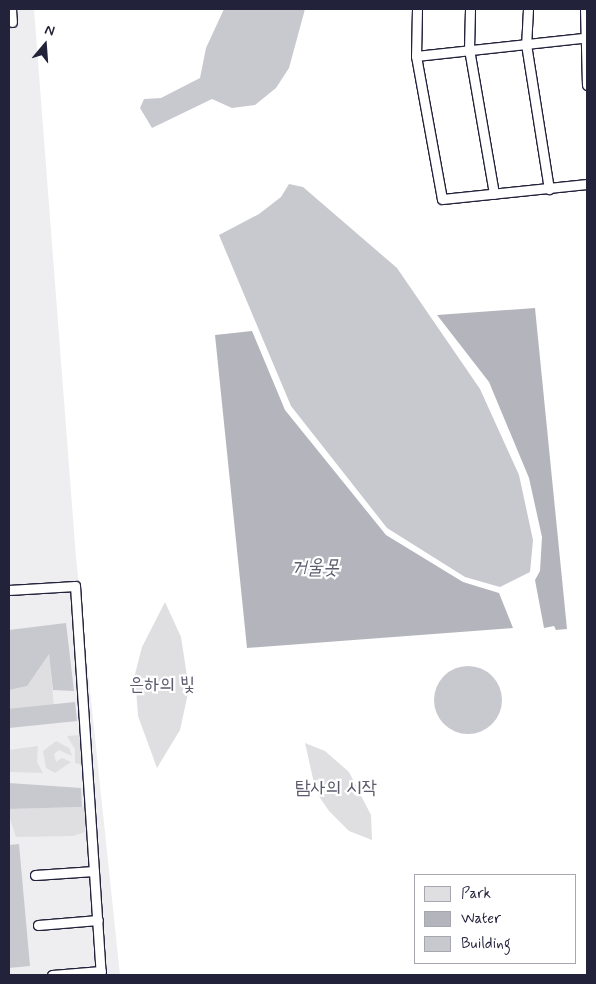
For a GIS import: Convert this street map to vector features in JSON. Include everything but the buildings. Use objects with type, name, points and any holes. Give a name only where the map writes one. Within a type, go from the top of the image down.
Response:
[{"type":"lane","points":[[11,9],[12,22]]},
{"type":"lane","points":[[418,9],[416,56],[442,198],[587,184]]},
{"type":"lane","points":[[470,9],[469,49],[494,194]]},
{"type":"lane","points":[[528,9],[526,44],[549,189]]},
{"type":"lane","points":[[585,9],[583,38],[587,85]]},
{"type":"lane","points":[[416,56],[583,38]]},
{"type":"lane","points":[[9,590],[75,586],[101,973],[52,975]]},
{"type":"lane","points":[[35,875],[94,871]]},
{"type":"lane","points":[[38,925],[98,920]]},
{"type":"shaded area","points":[[9,9],[34,9],[76,557],[120,975],[9,975]]},
{"type":"green space","name":"은하의 빛","points":[[165,602],[181,637],[189,689],[180,730],[157,768],[138,716],[135,674],[142,647]]},
{"type":"green space","points":[[48,643],[54,707],[9,719],[9,690],[27,686],[14,660],[9,662],[9,649]]},
{"type":"green space","points":[[81,735],[83,765],[75,763],[75,749],[67,736]]},
{"type":"green space","points":[[56,741],[69,748],[72,756],[59,750],[54,754],[56,762],[62,758],[71,762],[55,773],[46,768],[43,751]]},
{"type":"green space","name":"탐사의 시작","points":[[305,743],[325,751],[349,772],[371,815],[372,840],[349,831],[329,811],[316,792]]},
{"type":"green space","points":[[38,746],[37,762],[43,773],[9,772],[9,750]]},
{"type":"green space","points":[[87,807],[85,832],[73,836],[16,837],[9,816],[9,809]]},
{"type":"water","points":[[535,308],[567,629],[556,630],[554,626],[544,628],[535,580],[540,571],[542,537],[529,478],[489,382],[437,315]]},
{"type":"water","name":"거울못","points":[[252,331],[285,410],[386,535],[463,582],[499,593],[513,628],[247,648],[215,335]]}]
